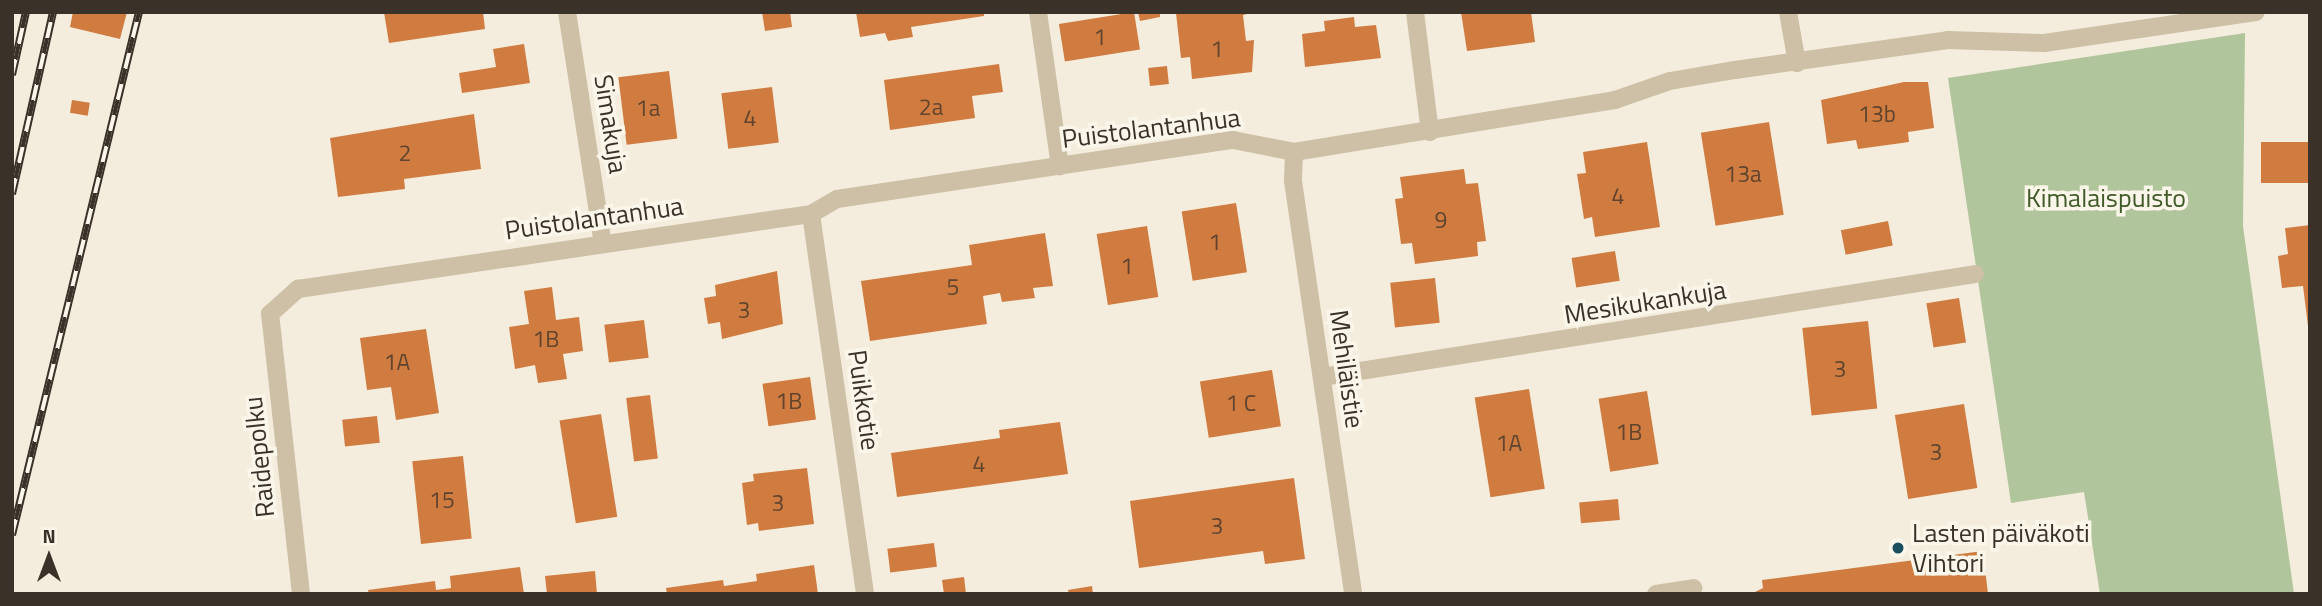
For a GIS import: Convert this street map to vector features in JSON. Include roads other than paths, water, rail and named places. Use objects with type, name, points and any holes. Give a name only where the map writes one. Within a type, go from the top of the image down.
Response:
[{"type":"street","name":"Simakuja","points":[[567,12],[603,243]]},
{"type":"street","points":[[1038,12],[1060,166]]},
{"type":"street","points":[[1415,12],[1430,132]]},
{"type":"street","points":[[1788,12],[1797,63]]},
{"type":"street","name":"Puistolantanhua","points":[[270,314],[298,289],[811,214],[837,199],[1233,140],[1294,152],[1615,100],[1670,81],[1948,40],[2044,43],[2245,13]]},
{"type":"street","name":"Mehiläistie","points":[[1294,152],[1293,181],[1353,594]]},
{"type":"street","name":"Puikkotie","points":[[811,214],[865,594]]},
{"type":"street","name":"Mesikukankuja","points":[[1322,377],[1975,274]]},
{"type":"street","name":"Raidepolku","points":[[270,314],[301,594]]},
{"type":"street","points":[[1656,594],[1694,588]]},
{"type":"railway","points":[[12,75],[26,12]]},
{"type":"railway","points":[[12,194],[53,12]]},
{"type":"railway","points":[[12,535],[139,12]]},
{"type":"place","name":"Lasten päiväkoti Vihtori","points":[[1898,548]]},
{"type":"park label","name":"Kimalaispuisto","points":[[2106,198]]}]
